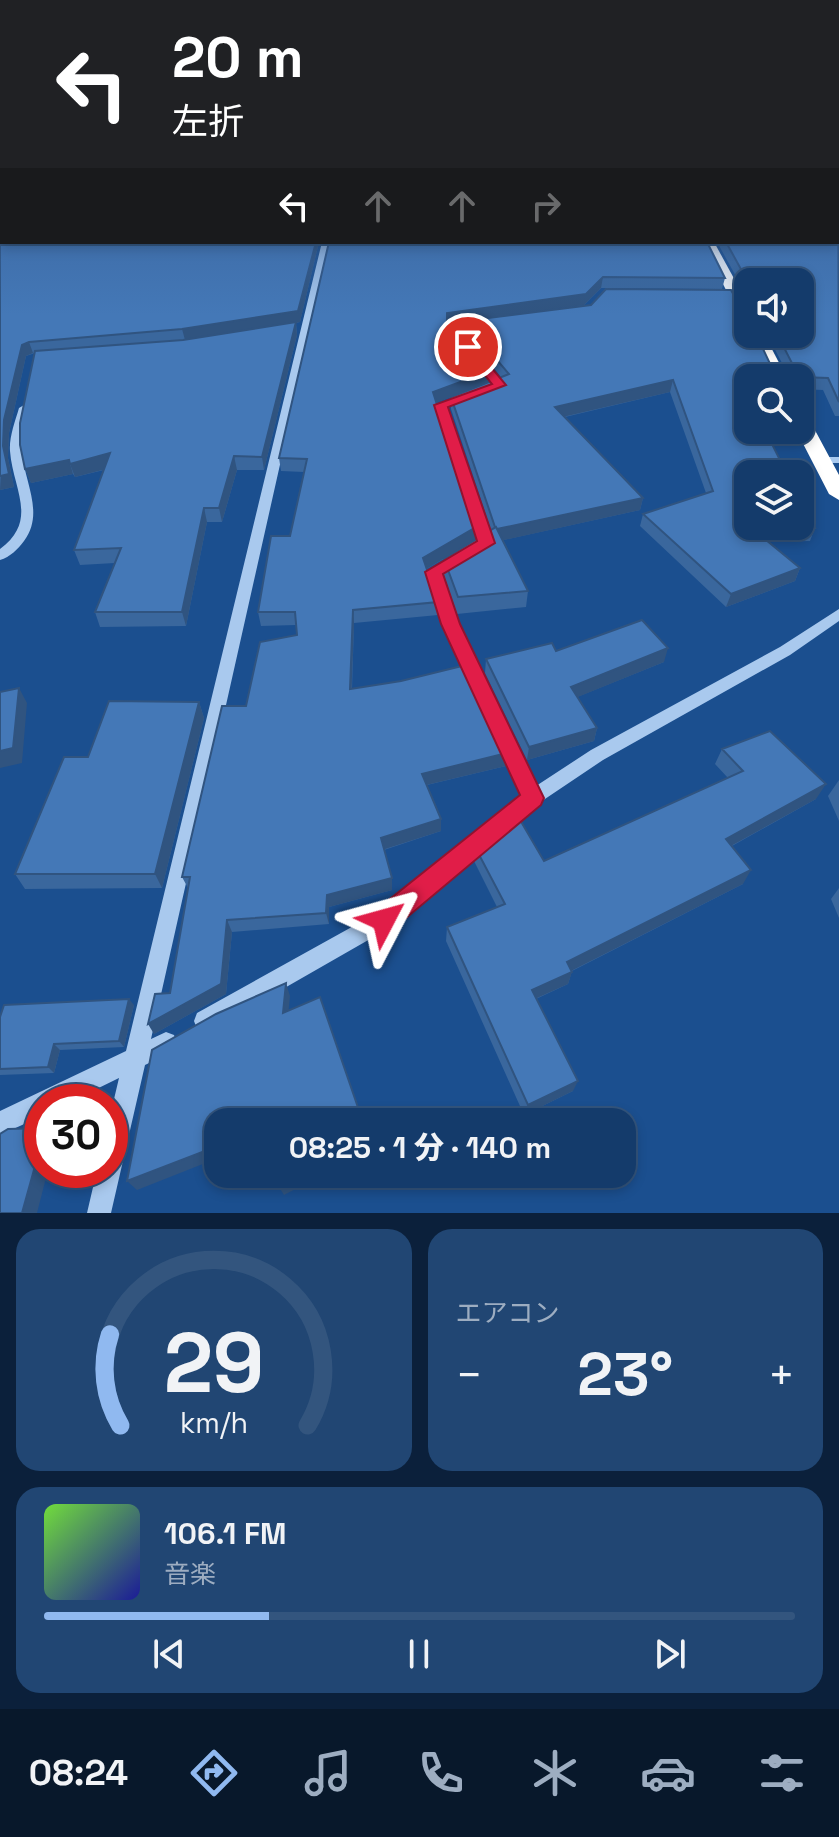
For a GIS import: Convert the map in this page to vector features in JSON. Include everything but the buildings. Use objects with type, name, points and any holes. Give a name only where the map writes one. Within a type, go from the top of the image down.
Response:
[{"type":"highway","points":[[709,244],[728,294],[734,301]]},
{"type":"highway","points":[[814,438],[830,460],[839,494]]},
{"type":"street","points":[[128,1091],[300,328],[325,244]]},
{"type":"street","points":[[471,351],[452,328],[498,322]]},
{"type":"street","points":[[0,556],[24,538],[29,521],[16,448],[28,388]]},
{"type":"street","points":[[485,390],[441,405],[486,543],[433,572],[451,624],[533,798]]},
{"type":"street","points":[[85,1084],[135,1061],[384,920],[533,798],[597,755],[785,651],[839,614]]},
{"type":"street","points":[[0,1123],[24,1112]]},
{"type":"street","points":[[99,1213],[105,1188]]},
{"type":"route","points":[[384,920],[533,798],[451,624],[433,572],[486,543],[441,405],[500,385],[468,347]]}]
